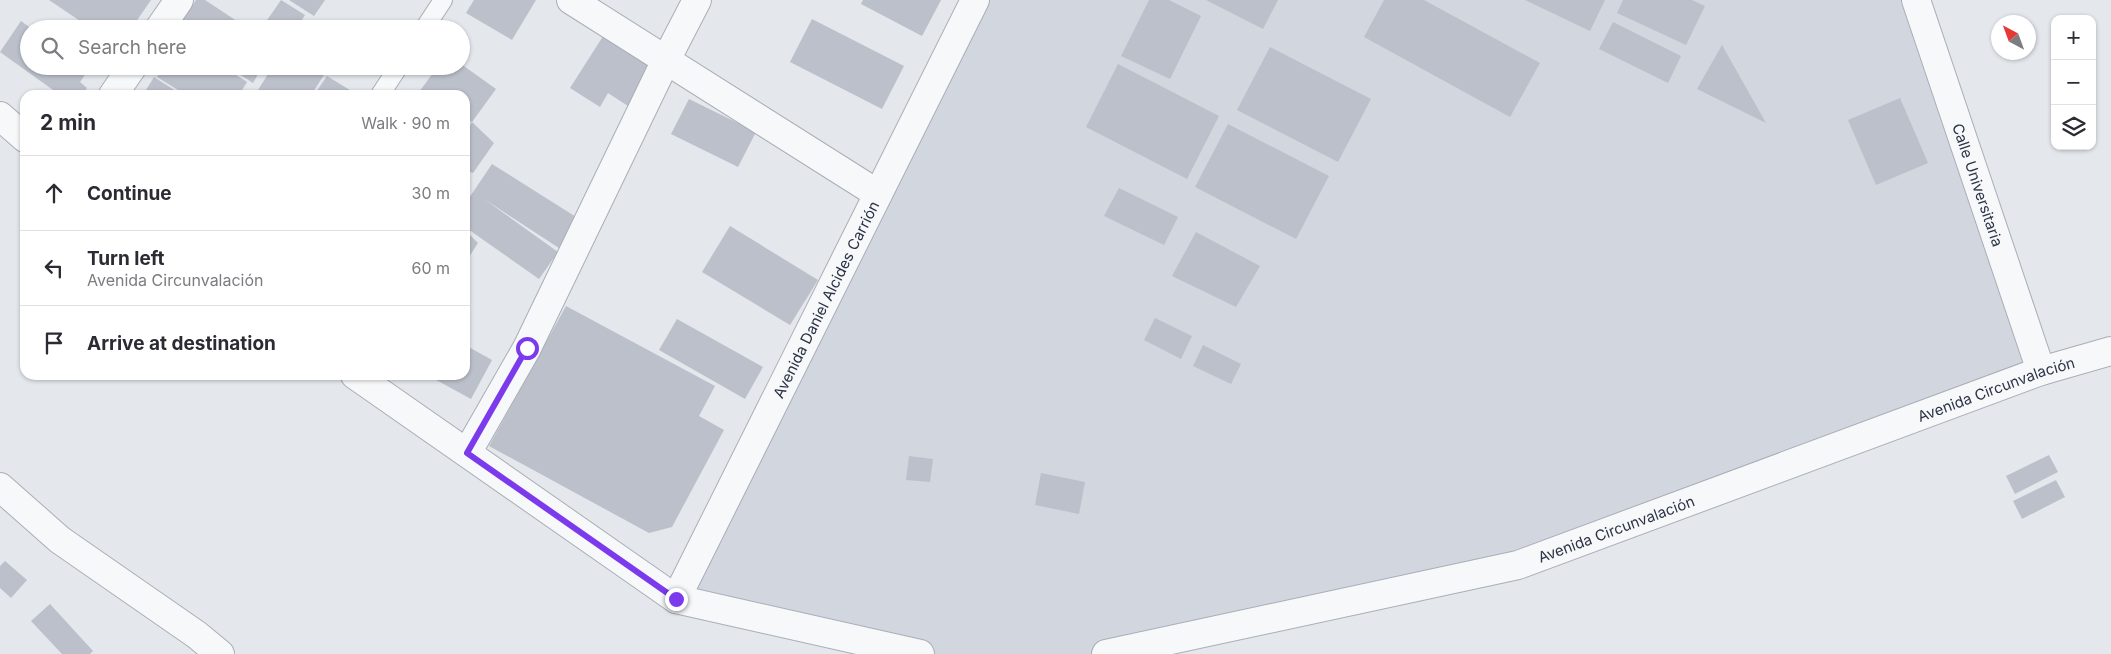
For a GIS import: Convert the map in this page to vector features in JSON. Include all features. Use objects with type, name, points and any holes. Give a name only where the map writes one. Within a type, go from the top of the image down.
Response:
[{"type":"street","points":[[165,20],[179,0]]},
{"type":"street","points":[[571,0],[878,194]]},
{"type":"street","points":[[467,453],[527,348],[666,60],[697,0]]},
{"type":"street","name":"Avenida Daniel Alcides Carrión","points":[[676,599],[975,0]]},
{"type":"street","name":"Calle Universitaria","points":[[1916,0],[2041,371]]},
{"type":"street","points":[[116,90],[127,75]]},
{"type":"street","points":[[0,116],[20,134]]},
{"type":"street","name":"Avenida Circunvalación","points":[[1106,654],[1518,565],[2041,371],[2111,351]]},
{"type":"street","points":[[363,380],[676,599],[920,654]]},
{"type":"street","points":[[0,488],[60,540],[197,635],[220,654]]},
{"type":"lane","points":[[430,20],[443,0]]},
{"type":"lane","points":[[383,90],[393,75]]},
{"type":"shaded area","points":[[975,0],[1916,0],[2041,371],[1518,565],[1106,654],[920,654],[676,599]]},
{"type":"building","points":[[49,0],[151,0],[137,20],[79,20]]},
{"type":"building","points":[[196,0],[205,0],[235,20],[183,20]]},
{"type":"building","points":[[281,0],[305,15],[302,20],[267,20]]},
{"type":"building","points":[[289,0],[325,0],[314,16]]},
{"type":"building","points":[[474,0],[536,0],[512,40],[466,13]]},
{"type":"building","points":[[863,0],[941,0],[922,36],[861,4]]},
{"type":"building","points":[[1149,0],[1169,0],[1201,16],[1170,79],[1121,56]]},
{"type":"building","points":[[1206,0],[1278,0],[1263,29]]},
{"type":"building","points":[[1384,0],[1424,0],[1540,63],[1510,117],[1364,37]]},
{"type":"building","points":[[1525,0],[1605,0],[1590,31]]},
{"type":"building","points":[[1623,0],[1692,0],[1705,6],[1686,45],[1617,13]]},
{"type":"building","points":[[812,19],[904,66],[882,109],[790,62]]},
{"type":"building","points":[[20,22],[20,66],[0,52]]},
{"type":"building","points":[[1613,22],[1681,56],[1668,83],[1599,49]]},
{"type":"building","points":[[607,30],[659,63],[631,108],[608,93],[600,107],[570,88]]},
{"type":"building","points":[[1722,45],[1766,123],[1697,89]]},
{"type":"building","points":[[1270,47],[1371,99],[1338,162],[1237,110]]},
{"type":"building","points":[[1118,64],[1219,116],[1187,179],[1086,127]]},
{"type":"building","points":[[470,70],[496,89],[472,122],[470,121],[470,90],[421,90],[431,75],[470,75]]},
{"type":"building","points":[[32,75],[85,75],[80,82],[87,88],[86,90],[53,90]]},
{"type":"building","points":[[158,75],[236,75],[247,82],[242,90],[178,90],[157,77]]},
{"type":"building","points":[[241,75],[258,75],[253,83]]},
{"type":"building","points":[[267,75],[324,75],[314,90],[258,90]]},
{"type":"building","points":[[327,76],[350,90],[317,90]]},
{"type":"building","points":[[154,77],[174,90],[146,90]]},
{"type":"building","points":[[1900,98],[1928,163],[1876,185],[1848,120]]},
{"type":"building","points":[[689,99],[756,132],[738,167],[671,134]]},
{"type":"building","points":[[472,122],[494,143],[473,173],[470,172],[470,126]]},
{"type":"building","points":[[1228,124],[1329,176],[1296,239],[1195,187]]},
{"type":"building","points":[[492,164],[584,222],[565,252],[484,199],[558,252],[539,279],[470,231],[470,197]]},
{"type":"building","points":[[1119,188],[1178,217],[1164,245],[1104,216]]},
{"type":"building","points":[[730,226],[818,280],[790,325],[702,272]]},
{"type":"building","points":[[1196,232],[1260,266],[1236,307],[1172,276]]},
{"type":"building","points":[[470,235],[478,243],[470,255]]},
{"type":"building","points":[[566,306],[715,386],[699,416],[724,430],[672,527],[649,533],[489,446]]},
{"type":"building","points":[[1155,318],[1192,336],[1181,359],[1144,340]]},
{"type":"building","points":[[677,319],[763,367],[745,399],[659,350]]},
{"type":"building","points":[[1203,345],[1241,364],[1231,384],[1193,366]]},
{"type":"building","points":[[470,348],[492,360],[471,399],[436,380],[470,380]]},
{"type":"building","points":[[2049,455],[2058,472],[2015,494],[2006,476]]},
{"type":"building","points":[[909,456],[933,459],[930,482],[906,480]]},
{"type":"building","points":[[1041,473],[1085,482],[1079,514],[1035,505]]},
{"type":"building","points":[[2056,480],[2065,497],[2022,519],[2013,501]]},
{"type":"building","points":[[5,561],[27,580],[11,598],[0,588],[0,566]]},
{"type":"building","points":[[50,604],[93,651],[90,654],[62,654],[31,621]]},
{"type":"route","points":[[527,348],[467,453],[676,599]]}]
